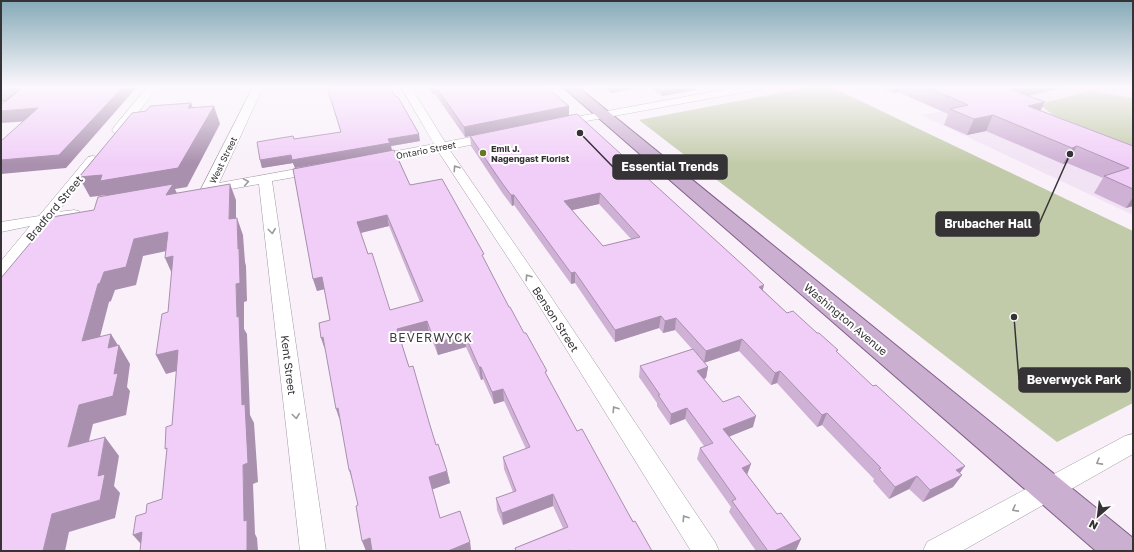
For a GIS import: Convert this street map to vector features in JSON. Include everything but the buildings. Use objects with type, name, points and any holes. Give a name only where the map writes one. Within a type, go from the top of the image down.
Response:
[{"type":"main road","name":"Washington Avenue","points":[[600,113],[1122,551]]},
{"type":"street","points":[[112,137],[132,113]]},
{"type":"street","name":"West Street","points":[[209,189],[246,113]]},
{"type":"street","name":"Benson Street","points":[[421,113],[442,147],[545,302],[706,551]]},
{"type":"street","points":[[546,126],[615,113]]},
{"type":"street","name":"Ontario Street","points":[[365,161],[500,135]]},
{"type":"street","name":"Bradford Street","points":[[1,272],[102,149]]},
{"type":"street","points":[[193,192],[327,168]]},
{"type":"street","name":"Kent Street","points":[[265,179],[313,551]]},
{"type":"street","points":[[1,228],[84,212]]},
{"type":"street","points":[[936,551],[1133,443]]},
{"type":"shaded area","points":[[933,113],[1133,113],[1133,215],[921,115]]},
{"type":"green space","points":[[677,113],[885,113],[1133,231],[1133,403],[1057,442],[639,120]]},
{"type":"green space","points":[[1050,113],[1133,113],[1133,146]]},
{"type":"place","name":"Essential Trends","points":[[580,133]]},
{"type":"place","name":"Emil J. Nagengast Florist","points":[[483,153]]},
{"type":"place","name":"Brubacher Hall","points":[[1070,154]]},
{"type":"place","name":"Beverwyck Park","points":[[1014,317]]},
{"type":"district","name":"BEVERWYCK","points":[[431,337]]}]
